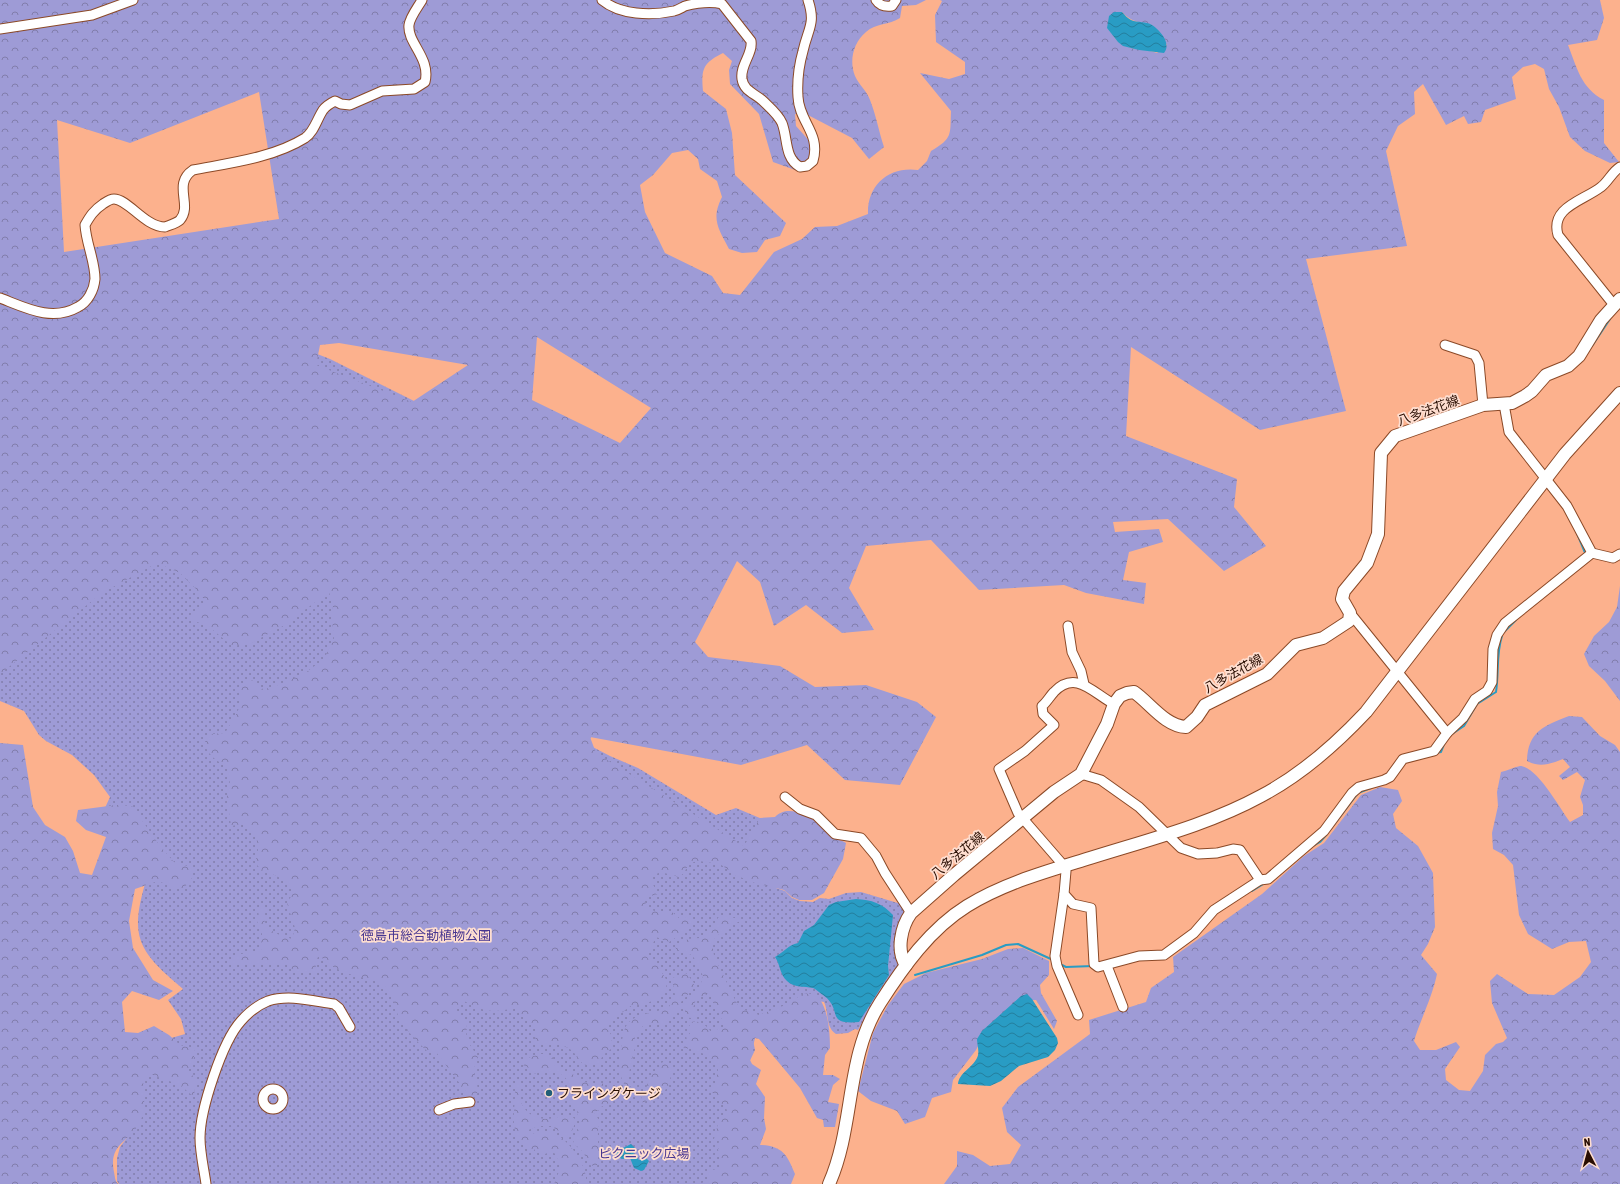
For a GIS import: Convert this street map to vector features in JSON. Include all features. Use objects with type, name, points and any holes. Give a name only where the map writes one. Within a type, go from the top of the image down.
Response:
[{"type":"main road","name":"八多法花線","points":[[906,965],[901,958],[900,942],[907,919],[954,875],[1023,820],[1054,792],[1081,774],[1104,730],[1114,704],[1120,696],[1127,692],[1134,692],[1159,714],[1178,727],[1186,727],[1197,717],[1204,705],[1266,674],[1296,645],[1323,638],[1349,621],[1350,613],[1342,599],[1344,591],[1367,563],[1378,534],[1381,453],[1395,436],[1483,405],[1504,404],[1525,396],[1532,391],[1546,375],[1568,366],[1579,356],[1601,320],[1617,302]]},
{"type":"main road","points":[[828,1184],[839,1159],[858,1054],[866,1026],[906,965],[929,938],[967,906],[993,892],[1064,866],[1166,834],[1220,815],[1253,800],[1295,776],[1339,740],[1366,712],[1399,671],[1546,477],[1620,392]]},
{"type":"street","points":[[0,29],[92,15],[133,0]]},
{"type":"street","points":[[0,298],[45,314],[58,315],[73,310],[84,304],[90,296],[95,280],[85,225],[94,210],[108,201],[114,199],[120,201],[144,220],[161,227],[165,227],[179,221],[182,216],[184,205],[183,183],[188,173],[193,170],[281,149],[305,138],[311,132],[324,109],[335,101],[341,104],[350,105],[382,91],[420,87],[425,82],[425,65],[410,33],[409,26],[422,0]]},
{"type":"street","points":[[602,0],[613,8],[653,14],[675,11],[685,6],[700,3],[713,2],[722,4],[752,41],[752,48],[742,71],[742,78],[745,88],[760,98],[775,113],[782,123],[792,160],[800,167],[807,166],[813,161],[816,144],[814,137],[801,114],[798,97],[803,51],[812,22],[808,0]]},
{"type":"street","points":[[876,0],[878,3],[886,7],[892,6],[896,0]]},
{"type":"street","points":[[1617,302],[1558,235],[1556,227],[1562,211],[1599,189],[1620,167]]},
{"type":"street","points":[[1445,345],[1475,355],[1479,364],[1483,405]]},
{"type":"street","points":[[1504,404],[1509,432],[1546,477],[1567,506],[1592,553],[1613,558],[1620,554]]},
{"type":"street","points":[[1064,894],[1073,904],[1091,908],[1094,964],[1098,967],[1107,966],[1139,956],[1164,955],[1194,933],[1214,910],[1260,880],[1268,879],[1324,831],[1352,793],[1359,787],[1390,777],[1403,759],[1434,751],[1447,732],[1463,718],[1475,699],[1487,691],[1490,686],[1492,682],[1494,649],[1497,635],[1505,623],[1592,553]]},
{"type":"street","points":[[1350,613],[1399,671],[1447,732]]},
{"type":"street","points":[[1068,626],[1072,652],[1081,670],[1084,684]]},
{"type":"street","points":[[1078,1015],[1057,966],[1055,956],[1066,872],[1064,866],[1018,813],[999,769],[1025,751],[1054,725],[1043,714],[1042,706],[1055,691],[1069,683],[1078,682],[1084,684],[1114,704]]},
{"type":"street","points":[[1081,774],[1101,780],[1115,789],[1139,807],[1181,848],[1198,854],[1217,853],[1233,849],[1240,850],[1260,880]]},
{"type":"street","points":[[785,798],[800,809],[819,817],[835,834],[861,838],[876,856],[885,873],[912,913]]},
{"type":"street","points":[[1107,966],[1123,1007]]},
{"type":"street","points":[[206,1184],[200,1139],[202,1118],[216,1070],[231,1036],[249,1012],[267,1002],[282,998],[298,998],[334,1004],[339,1008],[350,1027]]},
{"type":"street","points":[[439,1110],[454,1104],[470,1102]]},
{"type":"green space","points":[[0,0],[926,0],[916,5],[902,6],[900,18],[870,29],[858,41],[853,52],[853,70],[855,76],[870,100],[884,147],[869,159],[852,138],[806,114],[795,114],[796,126],[813,145],[809,167],[798,171],[773,162],[759,114],[730,84],[729,70],[732,61],[723,53],[707,64],[702,77],[703,91],[726,109],[732,133],[735,175],[786,223],[780,236],[765,240],[757,252],[742,253],[729,249],[719,229],[716,218],[722,197],[717,181],[700,169],[698,159],[688,150],[672,153],[653,175],[640,185],[645,212],[665,253],[712,276],[723,293],[740,295],[774,252],[802,239],[815,227],[837,226],[868,214],[871,194],[882,180],[898,171],[918,170],[927,161],[931,151],[947,139],[950,131],[951,111],[920,73],[949,79],[965,74],[965,62],[936,42],[935,15],[942,1],[940,0],[1600,0],[1604,18],[1597,40],[1568,45],[1581,77],[1590,90],[1604,100],[1604,143],[1619,162],[1610,163],[1585,151],[1570,137],[1559,107],[1549,89],[1544,69],[1535,64],[1523,67],[1512,77],[1516,99],[1485,110],[1481,122],[1468,124],[1464,116],[1446,125],[1423,84],[1414,92],[1415,114],[1398,126],[1386,151],[1407,246],[1306,259],[1346,411],[1260,430],[1131,347],[1126,436],[1237,479],[1234,507],[1266,546],[1224,571],[1168,519],[1113,522],[1115,532],[1159,529],[1163,542],[1129,552],[1123,580],[1146,583],[1144,604],[1086,593],[1064,585],[979,590],[931,540],[866,546],[849,588],[874,630],[842,633],[806,605],[774,626],[760,582],[737,561],[695,642],[708,657],[780,666],[815,687],[866,685],[917,702],[936,717],[900,785],[845,780],[807,745],[741,765],[590,737],[596,753],[744,846],[760,818],[775,817],[779,813],[785,811],[801,813],[807,816],[819,824],[832,837],[846,843],[843,859],[824,893],[812,900],[799,900],[792,897],[784,890],[755,883],[735,875],[720,864],[699,861],[689,863],[684,873],[679,877],[661,872],[649,877],[658,894],[643,898],[648,909],[658,912],[671,911],[681,920],[687,916],[693,921],[689,929],[669,942],[656,937],[647,956],[648,959],[658,966],[667,981],[666,989],[655,1000],[641,1005],[632,1005],[612,1020],[607,1029],[612,1036],[611,1049],[603,1055],[599,1063],[586,1065],[566,1047],[551,1044],[535,1045],[536,1027],[520,1013],[518,1007],[502,1011],[489,1011],[462,1000],[455,1009],[467,1023],[466,1039],[478,1057],[474,1070],[477,1087],[476,1097],[470,1097],[436,1052],[427,1051],[407,1030],[398,1015],[389,991],[383,985],[370,979],[339,970],[319,955],[315,963],[317,971],[308,973],[297,972],[286,964],[226,964],[237,955],[261,951],[262,934],[257,921],[260,906],[264,908],[265,921],[270,930],[292,939],[295,928],[287,903],[292,895],[290,885],[277,876],[261,870],[255,862],[258,845],[252,831],[243,824],[231,826],[227,797],[230,784],[228,767],[213,757],[204,743],[212,734],[225,733],[238,712],[240,695],[238,689],[241,684],[252,680],[260,689],[271,688],[305,673],[324,659],[334,639],[332,620],[333,605],[329,592],[283,626],[251,643],[232,646],[207,625],[190,620],[191,613],[207,604],[199,592],[180,573],[157,563],[102,593],[0,674]],"holes":[[[1122,12],[1128,18],[1156,29],[1167,45],[1157,53],[1128,47],[1122,44],[1113,35]],[[259,92],[279,219],[64,252],[57,120],[130,143]],[[537,337],[651,408],[620,443],[532,400]],[[339,343],[468,365],[412,402],[316,365],[320,345]]]},
{"type":"green space","name":"徳島市総合動植物公園","points":[[248,327],[330,359],[432,410],[595,731],[587,744],[638,768],[716,815],[736,808],[774,824],[776,888],[785,891],[792,898],[800,901],[813,902],[820,898],[829,899],[846,893],[861,892],[901,904],[908,911],[900,966],[872,1005],[858,1030],[855,1029],[848,1033],[836,1034],[830,1027],[824,1002],[810,1000],[752,1035],[755,1050],[747,1067],[731,1184],[119,1184],[117,1181],[117,1158],[120,1147],[127,1138],[133,1079],[161,1041],[185,1034],[181,1019],[168,1000],[183,989],[155,963],[146,951],[140,939],[138,927],[139,912],[148,874],[104,810],[110,797],[94,775],[72,755],[46,741],[39,735],[24,711],[0,701],[0,393]]},
{"type":"green space","points":[[1620,586],[1620,701],[1605,681],[1589,666],[1584,654],[1594,636],[1609,622],[1617,607]]},
{"type":"green space","points":[[1569,716],[1582,717],[1600,736],[1615,745],[1620,752],[1620,1184],[944,1184],[957,1166],[957,1151],[973,1155],[990,1166],[1010,1164],[1021,1145],[1007,1132],[1002,1108],[1018,1087],[1090,1034],[1089,1020],[1146,1002],[1151,988],[1174,972],[1173,957],[1262,894],[1304,856],[1324,843],[1361,795],[1380,787],[1398,790],[1402,801],[1393,814],[1396,828],[1418,846],[1433,873],[1435,927],[1428,944],[1421,955],[1437,974],[1414,1041],[1420,1050],[1436,1050],[1456,1042],[1460,1047],[1445,1069],[1446,1080],[1459,1090],[1470,1091],[1483,1071],[1485,1055],[1496,1044],[1503,1042],[1507,1038],[1492,1003],[1490,981],[1497,974],[1528,994],[1554,995],[1580,977],[1591,962],[1586,941],[1569,942],[1552,949],[1528,934],[1519,915],[1513,865],[1504,855],[1493,849],[1492,833],[1498,806],[1497,792],[1501,772],[1520,766],[1527,768],[1541,780],[1570,822],[1583,815],[1583,805],[1580,797],[1585,780],[1577,772],[1563,780],[1559,776],[1570,767],[1563,759],[1541,765],[1527,761],[1530,743],[1534,736],[1552,723]]},
{"type":"green space","points":[[0,743],[23,745],[33,807],[45,825],[65,837],[73,851],[80,873],[92,875],[106,837],[86,830],[76,821],[78,810],[116,805],[132,806],[160,846],[174,862],[191,867],[192,880],[181,890],[158,881],[135,889],[129,921],[133,948],[153,980],[173,991],[159,1000],[132,991],[122,1002],[125,1032],[138,1033],[154,1026],[169,1035],[180,1045],[195,1049],[193,1064],[188,1070],[196,1080],[194,1097],[180,1085],[150,1074],[143,1080],[143,1115],[137,1128],[117,1148],[114,1154],[114,1172],[118,1184],[0,1184]]},
{"type":"green space","points":[[720,915],[744,920],[726,928],[712,942],[714,956],[739,1008],[759,1015],[790,1003],[801,995],[810,994],[817,997],[822,1003],[826,1012],[830,1048],[825,1055],[823,1075],[833,1075],[840,1079],[833,1085],[828,1102],[839,1104],[835,1127],[824,1127],[823,1120],[817,1118],[800,1088],[759,1039],[755,1038],[750,1060],[752,1064],[761,1070],[756,1084],[765,1097],[764,1118],[766,1129],[760,1145],[774,1147],[783,1152],[795,1174],[791,1184],[699,1184],[710,1180],[708,1171],[721,1168],[718,1149],[719,1140],[714,1139],[718,1124],[725,1116],[727,1110],[711,1091],[717,1083],[715,1076],[718,1074],[718,1068],[711,1059],[702,1053],[694,1052],[692,1048],[683,1049],[687,1041],[686,1035],[690,1034],[688,1028],[692,1022],[703,1024],[711,1032],[725,1026],[709,993],[696,999],[693,1008],[696,1013],[695,1017],[690,1018],[685,1016],[685,1003],[699,990],[703,976],[692,954],[689,955],[686,951],[677,950],[675,947],[688,939],[700,938],[710,930]]},
{"type":"green space","points":[[1023,948],[1049,961],[1049,975],[1040,985],[1041,993],[1057,1021],[1054,1029],[1036,1000],[1023,1001],[985,1033],[976,1050],[953,1080],[951,1092],[932,1098],[925,1117],[905,1124],[897,1111],[871,1101],[858,1091],[873,1033],[888,1005],[904,984],[926,973],[982,959],[1008,949]]},
{"type":"green space","points":[[686,973],[694,983],[693,989],[681,1002],[681,1010],[663,1023],[643,1026],[635,1035],[635,1047],[628,1077],[632,1086],[627,1087],[623,1083],[621,1074],[621,1050],[626,1026],[633,1019],[669,1007],[675,995],[672,978]]},
{"type":"green space","points":[[539,1054],[548,1054],[553,1058],[553,1064],[566,1072],[569,1070],[584,1082],[593,1084],[603,1083],[604,1094],[609,1103],[601,1107],[600,1110],[594,1112],[600,1122],[598,1133],[597,1165],[590,1165],[583,1152],[573,1143],[580,1124],[577,1113],[578,1110],[568,1101],[570,1086],[567,1080],[563,1076],[550,1071],[535,1074],[521,1064],[520,1061]]},
{"type":"green space","points":[[666,1061],[672,1071],[668,1088],[643,1103],[641,1098],[645,1092],[649,1079],[661,1063]]},
{"type":"green space","points":[[517,1080],[521,1083],[521,1102],[525,1110],[532,1115],[539,1118],[548,1119],[567,1113],[575,1119],[569,1138],[551,1126],[538,1126],[526,1131],[529,1135],[545,1131],[551,1132],[564,1140],[576,1153],[584,1169],[586,1184],[554,1184],[560,1169],[556,1154],[548,1151],[546,1154],[535,1149],[533,1152],[518,1138],[514,1122],[515,1083]]},
{"type":"water","points":[[1114,12],[1122,12],[1131,20],[1147,23],[1155,27],[1166,42],[1167,46],[1164,53],[1139,50],[1123,46],[1118,42],[1107,28],[1109,16]]},
{"type":"water","points":[[856,899],[876,903],[893,915],[888,966],[889,975],[859,1022],[848,1022],[838,1019],[833,1006],[815,989],[796,986],[787,981],[783,976],[775,957],[789,947],[798,943],[804,931],[814,925],[829,905],[836,902]]},
{"type":"water","points":[[1027,994],[1032,999],[1057,1038],[1058,1043],[1055,1050],[1048,1057],[1019,1066],[1001,1081],[990,1086],[958,1084],[963,1074],[975,1062],[978,1056],[977,1039],[982,1031],[1021,996]]},
{"type":"water","points":[[631,1144],[635,1148],[633,1156],[636,1156],[639,1160],[647,1159],[649,1161],[644,1170],[641,1171],[634,1168],[630,1158],[623,1159],[616,1157],[617,1151]]},
{"type":"waterway","points":[[1592,346],[1610,319]]},
{"type":"waterway","points":[[1576,531],[1586,555]]},
{"type":"waterway","points":[[1504,632],[1516,620]]},
{"type":"waterway","points":[[1452,734],[1464,726],[1477,704],[1496,692],[1499,650],[1502,636]]},
{"type":"waterway","points":[[1436,753],[1441,752],[1445,742]]},
{"type":"waterway","points":[[1330,830],[1358,793],[1371,788]]},
{"type":"waterway","points":[[1313,846],[1320,842],[1327,834]]},
{"type":"waterway","points":[[1252,891],[1265,883]]},
{"type":"waterway","points":[[915,975],[982,955],[1006,945],[1018,944],[1053,960]]},
{"type":"waterway","points":[[1060,964],[1066,967],[1093,966]]},
{"type":"place","name":"フライングケージ","points":[[549,1093]]},
{"type":"park label","name":"ピクニック広場","points":[[644,1153]]}]
